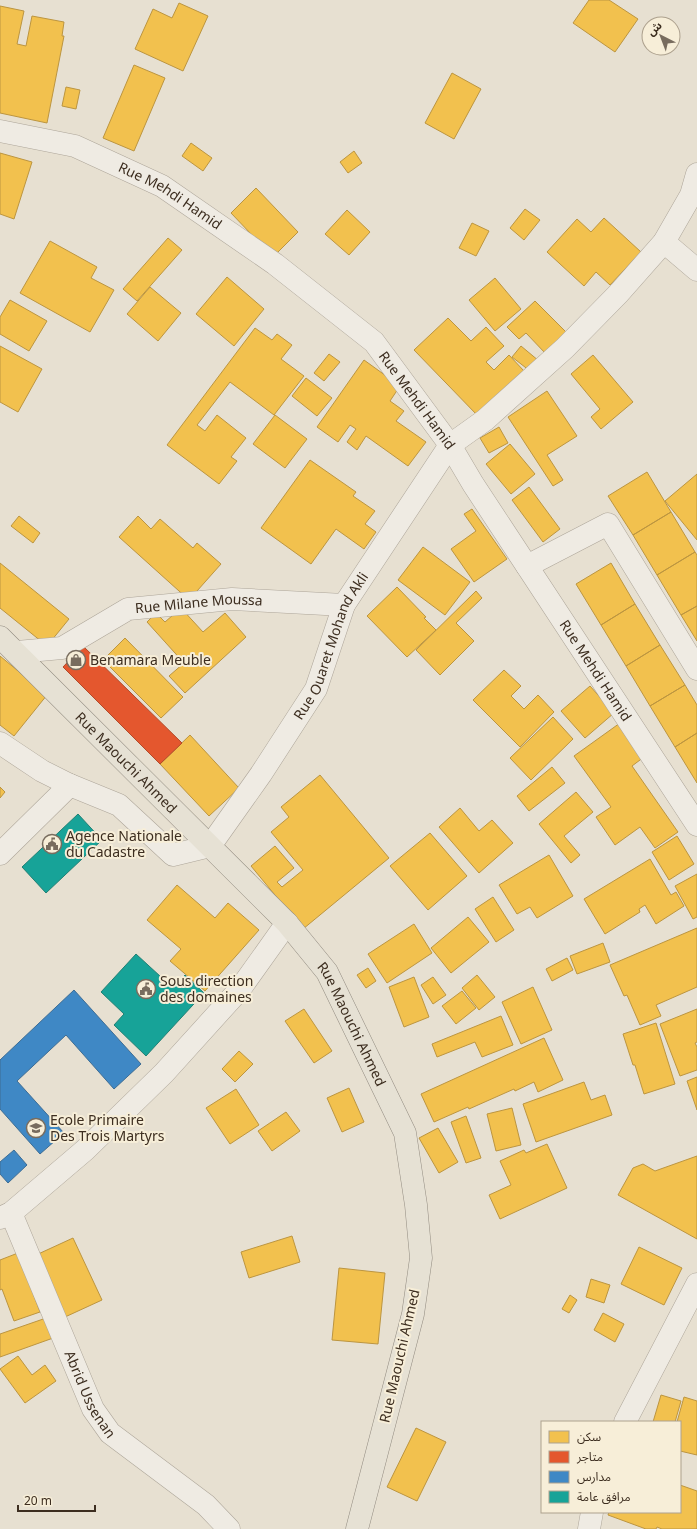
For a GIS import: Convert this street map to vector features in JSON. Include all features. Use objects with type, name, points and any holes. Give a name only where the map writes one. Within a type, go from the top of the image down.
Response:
[{"type":"main road","name":"Rue Maouchi Ahmed","points":[[0,637],[17,652],[126,764],[287,924],[327,972],[405,1134],[416,1205],[421,1258],[413,1314],[357,1529]]},
{"type":"street","name":"Rue Mehdi Hamid","points":[[0,130],[75,146],[162,186],[269,260],[374,342],[450,444],[473,484],[697,825]]},
{"type":"street","points":[[450,444],[485,420],[565,348],[619,293],[664,242],[690,195],[697,174]]},
{"type":"street","points":[[664,242],[697,260]]},
{"type":"street","points":[[664,242],[697,270]]},
{"type":"street","name":"Rue Ouaret Mohand Akli","points":[[210,846],[261,774],[316,688],[344,605],[450,444]]},
{"type":"street","points":[[527,566],[608,524],[697,669]]},
{"type":"street","name":"Rue Milane Moussa","points":[[17,652],[62,648],[128,609],[232,599],[344,605]]},
{"type":"street","points":[[0,743],[42,771],[70,785],[119,805],[173,856],[210,846]]},
{"type":"street","points":[[0,854],[70,785]]},
{"type":"street","points":[[5,1216],[85,1150],[164,1073],[240,989],[287,924]]},
{"type":"street","name":"Abrid Ussenan","points":[[5,1216],[93,1409],[110,1433],[206,1505],[229,1529]]},
{"type":"street","points":[[626,1421],[697,1284]]},
{"type":"street","points":[[589,1529],[592,1513]]},
{"type":"building: سكن","points":[[589,0],[609,0],[638,19],[615,52],[573,23]]},
{"type":"building: سكن","points":[[179,3],[208,16],[183,71],[135,49],[153,9],[172,18]]},
{"type":"building: سكن","points":[[0,6],[24,11],[17,44],[26,46],[32,16],[64,22],[62,36],[64,36],[47,123],[0,113]]},
{"type":"building: سكن","points":[[134,65],[165,78],[134,151],[103,138]]},
{"type":"building: سكن","points":[[452,73],[481,89],[454,139],[425,123]]},
{"type":"building: سكن","points":[[66,87],[80,90],[76,109],[62,106]]},
{"type":"building: سكن","points":[[191,143],[212,158],[203,171],[182,156]]},
{"type":"building: سكن","points":[[354,151],[362,163],[348,173],[340,162]]},
{"type":"building: سكن","points":[[0,153],[32,162],[14,219],[0,214]]},
{"type":"building: سكن","points":[[256,188],[298,232],[273,257],[231,213]]},
{"type":"building: سكن","points":[[525,209],[540,220],[524,240],[510,228]]},
{"type":"building: سكن","points":[[347,210],[370,232],[349,255],[325,234]]},
{"type":"building: سكن","points":[[604,218],[641,252],[610,285],[596,272],[584,286],[547,252],[577,219],[591,232]]},
{"type":"building: سكن","points":[[472,223],[489,231],[476,256],[459,248]]},
{"type":"building: سكن","points":[[168,238],[182,250],[137,301],[123,289]]},
{"type":"building: سكن","points":[[50,241],[97,267],[91,278],[114,290],[90,332],[20,293]]},
{"type":"building: سكن","points":[[227,277],[264,309],[234,346],[196,314]]},
{"type":"building: سكن","points":[[495,278],[521,309],[495,331],[469,300]]},
{"type":"building: سكن","points":[[150,287],[181,313],[158,341],[127,314]]},
{"type":"building: سكن","points":[[10,300],[47,321],[29,351],[0,334],[0,317]]},
{"type":"building: سكن","points":[[535,301],[567,333],[546,354],[526,333],[519,339],[507,327]]},
{"type":"building: سكن","points":[[448,318],[471,341],[486,327],[504,346],[486,362],[494,370],[509,355],[524,371],[478,416],[414,350]]},
{"type":"building: سكن","points":[[255,328],[272,340],[277,334],[292,345],[281,359],[304,376],[274,415],[230,382],[197,425],[205,431],[217,415],[246,438],[231,457],[237,461],[219,484],[167,445]]},
{"type":"building: سكن","points":[[0,346],[42,369],[18,412],[0,402]]},
{"type":"building: سكن","points":[[521,346],[539,361],[530,371],[512,357]]},
{"type":"building: سكن","points":[[329,354],[340,362],[324,381],[314,373]]},
{"type":"building: سكن","points":[[593,355],[633,402],[601,429],[591,417],[600,409],[571,374]]},
{"type":"building: سكن","points":[[364,360],[400,386],[390,401],[404,411],[396,421],[426,442],[408,466],[366,436],[357,450],[347,442],[356,429],[350,425],[338,442],[317,427]]},
{"type":"building: سكن","points":[[306,378],[332,398],[317,416],[292,396]]},
{"type":"building: سكن","points":[[547,391],[577,436],[547,455],[563,480],[553,486],[508,417]]},
{"type":"building: سكن","points":[[275,415],[307,439],[285,468],[253,444]]},
{"type":"building: سكن","points":[[499,427],[508,443],[489,453],[480,438]]},
{"type":"building: سكن","points":[[510,444],[535,474],[511,494],[486,464]]},
{"type":"building: سكن","points":[[310,460],[356,492],[353,496],[375,511],[365,524],[376,532],[364,549],[336,529],[311,564],[261,528]]},
{"type":"building: سكن","points":[[647,472],[671,512],[633,535],[608,496]]},
{"type":"building: سكن","points":[[697,474],[697,540],[665,501]]},
{"type":"building: سكن","points":[[529,487],[560,529],[543,542],[512,500]]},
{"type":"building: سكن","points":[[472,509],[507,559],[474,582],[451,549],[476,531],[464,514]]},
{"type":"building: سكن","points":[[671,512],[695,552],[657,575],[633,535]]},
{"type":"building: سكن","points":[[19,516],[40,533],[33,543],[11,526]]},
{"type":"building: سكن","points":[[138,516],[151,529],[160,519],[193,548],[197,543],[221,564],[189,600],[119,537]]},
{"type":"building: سكن","points":[[423,547],[470,582],[445,615],[398,580]]},
{"type":"building: سكن","points":[[695,552],[697,555],[697,606],[681,615],[657,575]]},
{"type":"building: سكن","points":[[0,563],[69,619],[47,646],[0,608]]},
{"type":"building: سكن","points":[[611,563],[635,604],[601,625],[576,584]]},
{"type":"building: سكن","points":[[397,587],[426,617],[424,618],[436,630],[407,657],[367,616]]},
{"type":"building: سكن","points":[[476,591],[482,598],[456,623],[474,641],[440,675],[416,650]]},
{"type":"building: سكن","points":[[635,604],[660,645],[626,666],[601,625]]},
{"type":"building: سكن","points":[[697,606],[697,641],[681,615]]},
{"type":"building: سكن","points":[[181,608],[203,632],[225,613],[246,637],[185,693],[169,676],[184,663],[147,622],[156,613],[165,622]]},
{"type":"building: سكن","points":[[125,638],[183,697],[161,718],[103,660]]},
{"type":"building: سكن","points":[[660,645],[685,685],[650,706],[626,666]]},
{"type":"building: سكن","points":[[0,656],[47,695],[14,736],[0,725]]},
{"type":"building: سكن","points":[[504,670],[521,686],[511,696],[524,709],[538,695],[554,712],[520,747],[473,700]]},
{"type":"building: سكن","points":[[685,685],[697,705],[697,733],[675,747],[650,706]]},
{"type":"building: سكن","points":[[590,686],[614,713],[585,738],[561,711]]},
{"type":"building: سكن","points":[[553,717],[573,739],[531,780],[510,758]]},
{"type":"building: سكن","points":[[620,723],[644,757],[632,766],[678,832],[655,848],[640,827],[615,845],[596,817],[611,807],[574,756]]},
{"type":"building: سكن","points":[[697,733],[697,783],[675,747]]},
{"type":"building: سكن","points":[[190,735],[239,788],[209,816],[160,764]]},
{"type":"building: سكن","points":[[552,767],[565,783],[529,811],[517,796]]},
{"type":"building: سكن","points":[[320,775],[389,858],[303,929],[251,866],[275,846],[294,868],[277,882],[282,887],[303,870],[271,832],[289,817],[281,807]]},
{"type":"building: سكن","points":[[0,787],[5,792],[0,798]]},
{"type":"building: سكن","points":[[576,792],[593,812],[564,836],[580,855],[571,863],[539,824]]},
{"type":"building: سكن","points":[[460,808],[479,831],[492,820],[513,843],[479,873],[439,827]]},
{"type":"building: سكن","points":[[430,833],[467,876],[428,910],[390,866]]},
{"type":"building: سكن","points":[[677,836],[694,864],[669,880],[652,852]]},
{"type":"building: سكن","points":[[549,855],[573,896],[537,918],[530,907],[517,914],[499,885]]},
{"type":"building: سكن","points":[[650,859],[671,895],[676,892],[684,906],[656,924],[645,905],[639,909],[640,912],[605,934],[584,899]]},
{"type":"building: سكن","points":[[697,874],[697,917],[693,919],[675,886]]},
{"type":"building: سكن","points":[[177,885],[215,918],[228,903],[259,930],[205,991],[170,961],[181,949],[147,920]]},
{"type":"building: سكن","points":[[493,897],[514,930],[496,942],[475,909]]},
{"type":"building: سكن","points":[[468,917],[489,942],[451,973],[431,948]]},
{"type":"building: سكن","points":[[414,924],[432,953],[387,983],[368,954]]},
{"type":"building: سكن","points":[[697,928],[697,987],[656,1005],[661,1016],[640,1025],[627,995],[624,996],[610,965]]},
{"type":"building: سكن","points":[[603,943],[610,962],[577,974],[570,956]]},
{"type":"building: سكن","points":[[567,958],[573,970],[552,981],[546,969]]},
{"type":"building: سكن","points":[[368,968],[376,981],[366,988],[357,975]]},
{"type":"building: سكن","points":[[477,975],[495,997],[479,1010],[462,988]]},
{"type":"building: سكن","points":[[414,977],[429,1017],[404,1027],[389,987]]},
{"type":"building: سكن","points":[[433,977],[446,995],[433,1004],[421,985]]},
{"type":"building: سكن","points":[[533,987],[552,1030],[521,1044],[502,1002]]},
{"type":"building: سكن","points":[[462,991],[476,1008],[456,1024],[442,1006]]},
{"type":"building: سكن","points":[[304,1009],[332,1051],[314,1063],[285,1021]]},
{"type":"building: سكن","points":[[697,1009],[697,1042],[695,1043],[697,1047],[697,1070],[680,1076],[660,1024]]},
{"type":"building: سكن","points":[[501,1016],[513,1045],[482,1057],[475,1042],[437,1057],[432,1044]]},
{"type":"building: سكن","points":[[656,1023],[675,1084],[644,1094],[623,1034]]},
{"type":"building: سكن","points":[[544,1038],[563,1080],[538,1092],[534,1082],[515,1091],[514,1089],[469,1109],[468,1107],[434,1122],[421,1094]]},
{"type":"building: سكن","points":[[239,1051],[253,1064],[235,1082],[222,1069]]},
{"type":"building: سكن","points":[[697,1077],[697,1110],[687,1081]]},
{"type":"building: سكن","points":[[584,1082],[591,1100],[605,1095],[612,1115],[536,1142],[523,1104]]},
{"type":"building: سكن","points":[[349,1088],[364,1122],[342,1132],[327,1098]]},
{"type":"building: سكن","points":[[236,1089],[259,1125],[230,1144],[206,1108]]},
{"type":"building: سكن","points":[[512,1108],[521,1145],[496,1151],[487,1114]]},
{"type":"building: سكن","points":[[286,1112],[300,1131],[272,1151],[258,1131]]},
{"type":"building: سكن","points":[[466,1116],[481,1158],[466,1163],[451,1122]]},
{"type":"building: سكن","points":[[438,1128],[458,1162],[439,1173],[419,1138]]},
{"type":"building: سكن","points":[[547,1144],[567,1188],[500,1219],[489,1195],[511,1185],[500,1161],[524,1150],[526,1153]]},
{"type":"building: سكن","points":[[697,1156],[697,1239],[618,1195],[633,1168],[643,1164],[655,1171]]},
{"type":"building: سكن","points":[[292,1236],[300,1262],[249,1278],[241,1252]]},
{"type":"building: سكن","points":[[73,1238],[102,1300],[65,1317],[36,1255]]},
{"type":"building: سكن","points":[[639,1247],[682,1268],[664,1305],[621,1284]]},
{"type":"building: سكن","points":[[18,1253],[40,1312],[14,1321],[2,1289],[0,1290],[0,1260]]},
{"type":"building: سكن","points":[[339,1268],[385,1273],[378,1344],[332,1340]]},
{"type":"building: سكن","points":[[591,1279],[610,1285],[604,1303],[586,1297]]},
{"type":"building: سكن","points":[[570,1295],[577,1300],[569,1313],[562,1309]]},
{"type":"building: سكن","points":[[603,1313],[624,1324],[615,1342],[594,1330]]},
{"type":"building: سكن","points":[[49,1317],[56,1337],[0,1357],[0,1334]]},
{"type":"building: سكن","points":[[18,1356],[32,1375],[45,1365],[56,1381],[25,1403],[0,1369]]},
{"type":"building: سكن","points":[[661,1395],[681,1401],[675,1421],[653,1421]]},
{"type":"building: سكن","points":[[684,1397],[697,1401],[697,1455],[681,1451],[681,1421],[677,1421]]},
{"type":"building: سكن","points":[[416,1428],[446,1442],[417,1501],[387,1487]]},
{"type":"building: سكن","points":[[681,1485],[697,1491],[697,1529],[662,1529],[657,1527],[656,1529],[646,1529],[608,1515],[609,1513],[681,1513]]},
{"type":"building: متاجر","points":[[83,646],[182,743],[160,764],[63,667]]},
{"type":"building: مدارس","points":[[74,990],[141,1064],[114,1089],[66,1035],[17,1081],[64,1133],[40,1154],[0,1109],[0,1060]]},
{"type":"building: مدارس","points":[[14,1150],[27,1165],[8,1183],[0,1174],[0,1162]]},
{"type":"building: مرافق عامة","points":[[78,814],[102,840],[46,893],[22,867]]},
{"type":"building: مرافق عامة","points":[[136,954],[173,988],[185,975],[204,993],[146,1056],[114,1025],[124,1014],[101,992]]},
{"type":"place","name":"Benamara Meuble","points":[[76,660]]},
{"type":"place","name":"Agence Nationale du Cadastre","points":[[52,844]]},
{"type":"place","name":"Sous direction des domaines","points":[[146,989]]},
{"type":"place","name":"Ecole Primaire Des Trois Martyrs","points":[[36,1128]]}]
